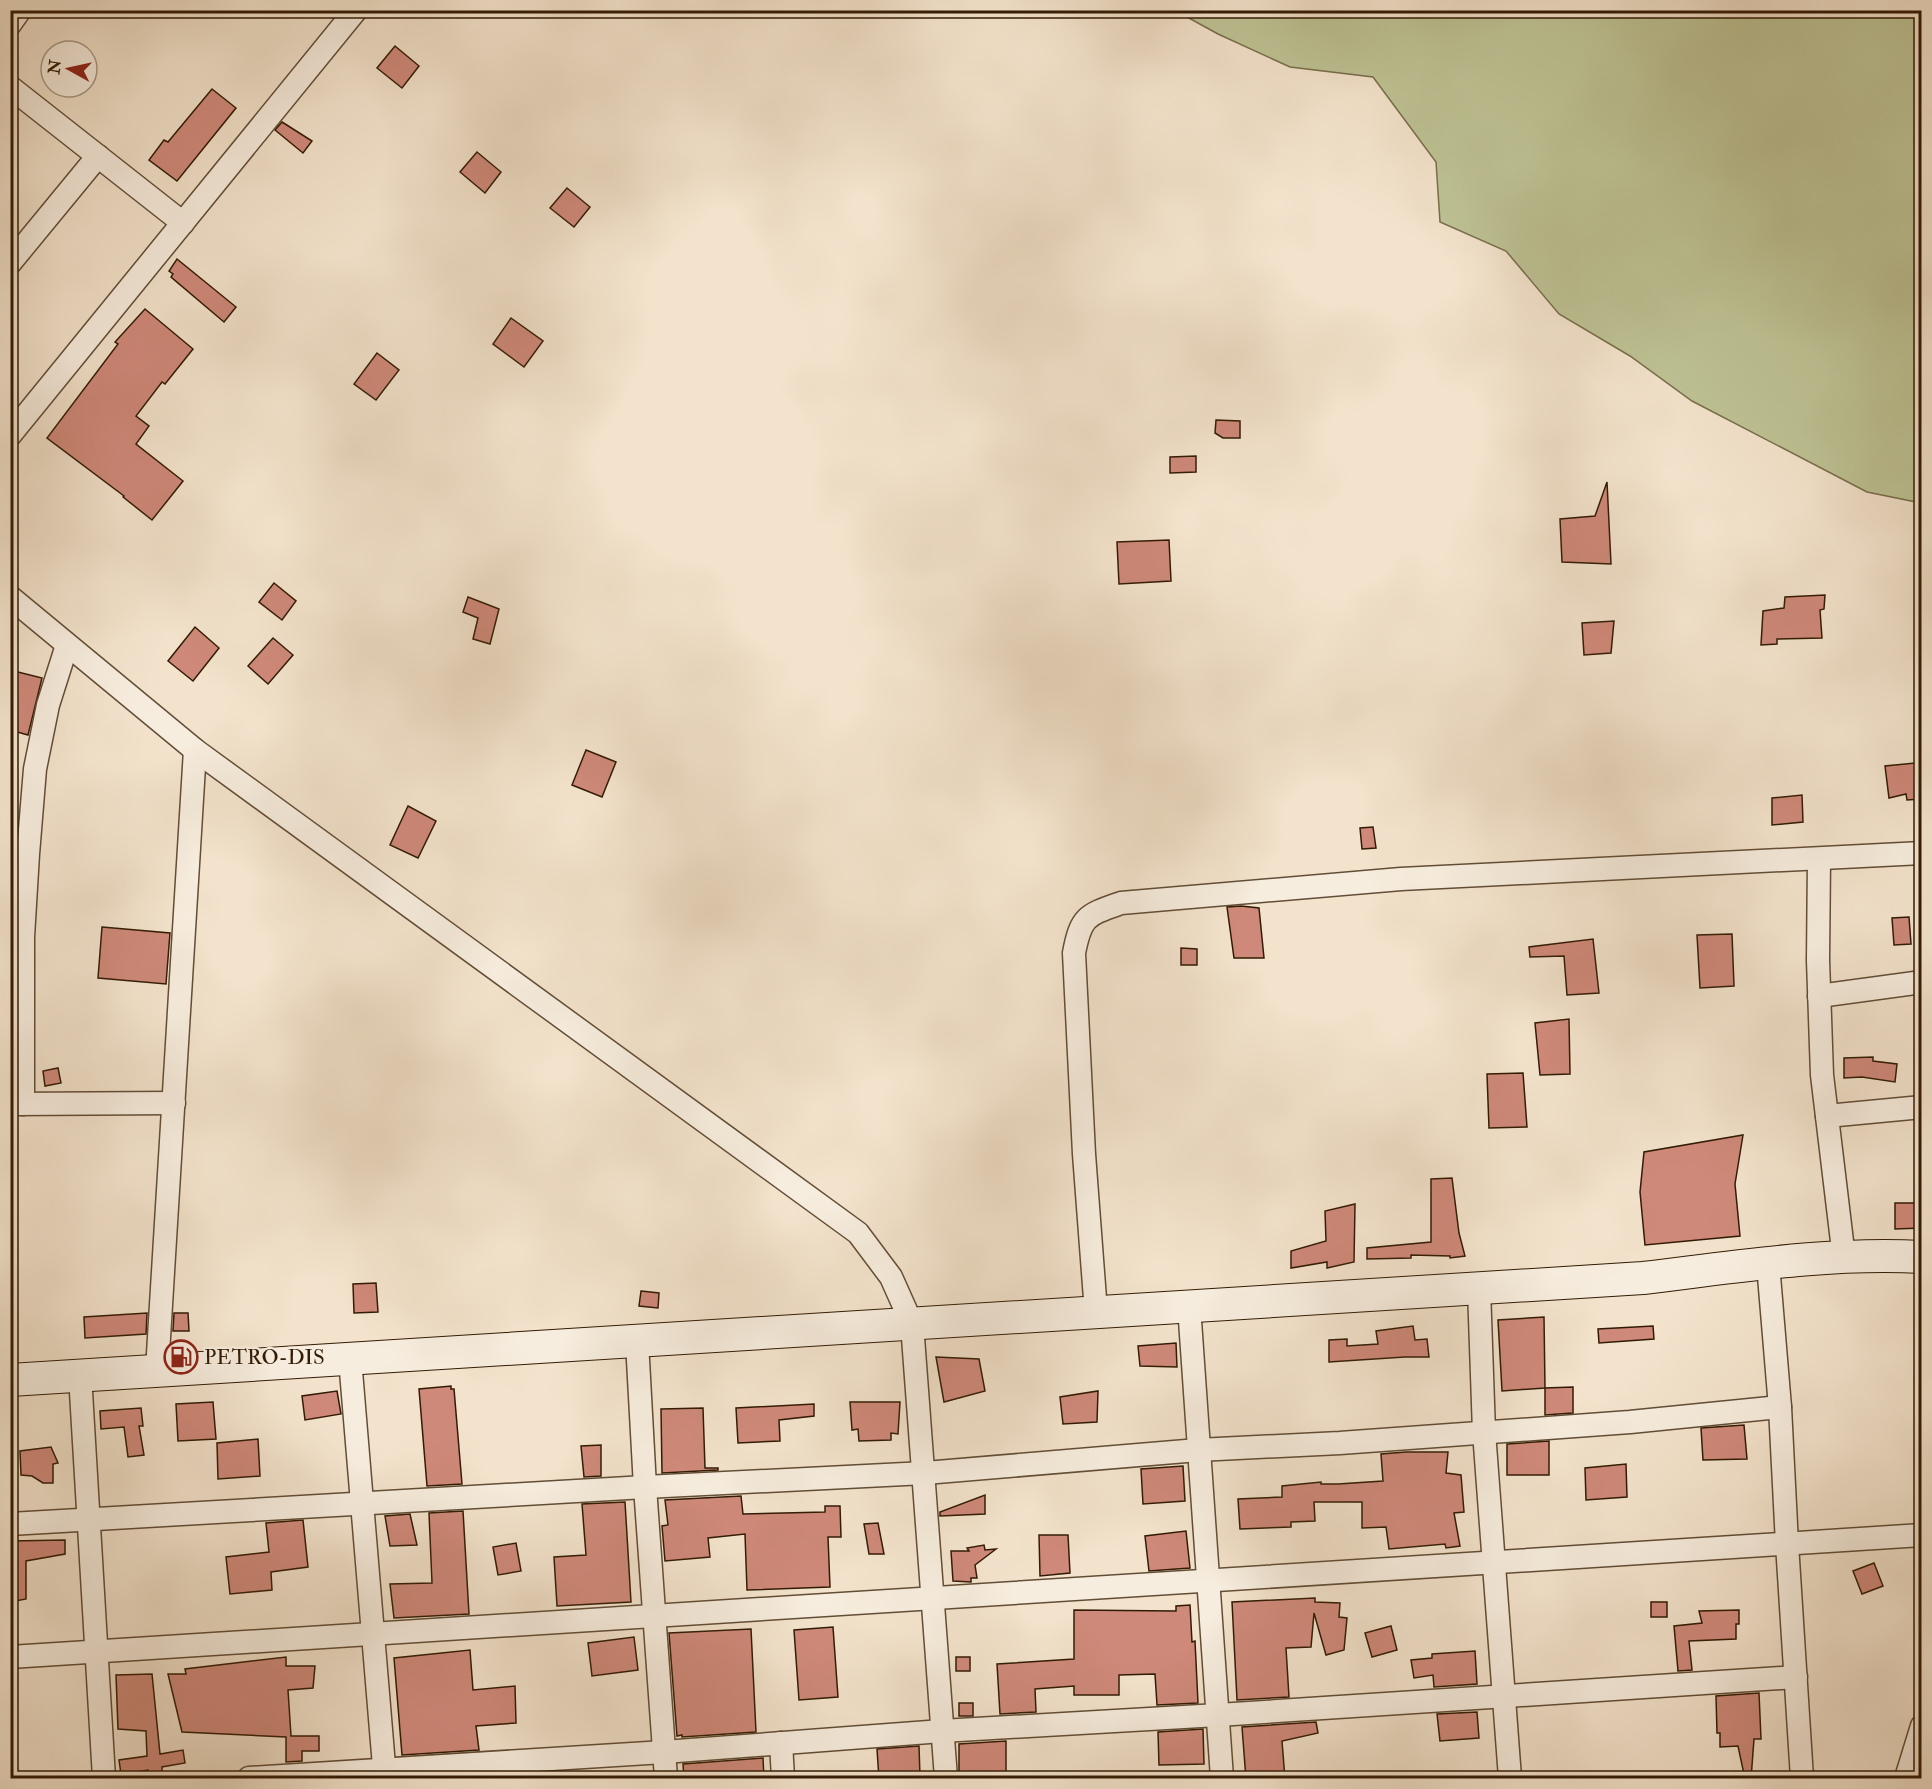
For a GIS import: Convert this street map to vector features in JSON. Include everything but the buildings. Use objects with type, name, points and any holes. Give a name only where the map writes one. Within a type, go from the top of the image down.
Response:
[{"type":"street","points":[[10,24],[20,10]]},
{"type":"street","points":[[10,435],[356,10]]},
{"type":"street","points":[[10,87],[183,223]]},
{"type":"street","points":[[10,263],[98,156]]},
{"type":"street","points":[[10,597],[195,750],[858,1233],[891,1277],[912,1324],[925,1473],[946,1779]]},
{"type":"street","points":[[68,645],[48,705],[35,769],[17,937],[17,1104],[174,1103]]},
{"type":"street","points":[[157,1370],[195,750]]},
{"type":"street","points":[[1096,1312],[1084,1154],[1074,952],[1078,932],[1084,921],[1094,912],[1121,903],[1401,879],[1922,853]]},
{"type":"street","points":[[1819,859],[1817,919],[1822,1075],[1844,1258]]},
{"type":"street","points":[[1819,996],[1922,982]]},
{"type":"street","points":[[1827,1116],[1922,1107]]},
{"type":"street","points":[[10,1380],[1643,1278],[1768,1264],[1889,1255],[1922,1257]]},
{"type":"street","points":[[1768,1264],[1780,1407],[1786,1544],[1802,1779]]},
{"type":"street","points":[[1479,1288],[1484,1432],[1510,1779]]},
{"type":"street","points":[[1189,1306],[1222,1779]]},
{"type":"street","points":[[637,1342],[666,1779]]},
{"type":"street","points":[[350,1359],[364,1503],[385,1774]]},
{"type":"street","points":[[80,1375],[105,1779]]},
{"type":"street","points":[[10,1524],[925,1473],[1198,1450],[1340,1443],[1630,1422],[1780,1407]]},
{"type":"street","points":[[10,1657],[1922,1535]]},
{"type":"street","points":[[249,1779],[385,1774],[942,1731],[1796,1677]]},
{"type":"street","points":[[1906,1779],[1921,1728]]},
{"type":"street","points":[[782,1743],[783,1779]]},
{"type":"green space","points":[[1176,11],[1921,11],[1921,503],[1867,492],[1692,401],[1630,356],[1559,314],[1506,251],[1440,222],[1436,162],[1373,77],[1290,67],[1218,34]]},
{"type":"place","name":"PETRO-DIS","points":[[181,1357]]}]
